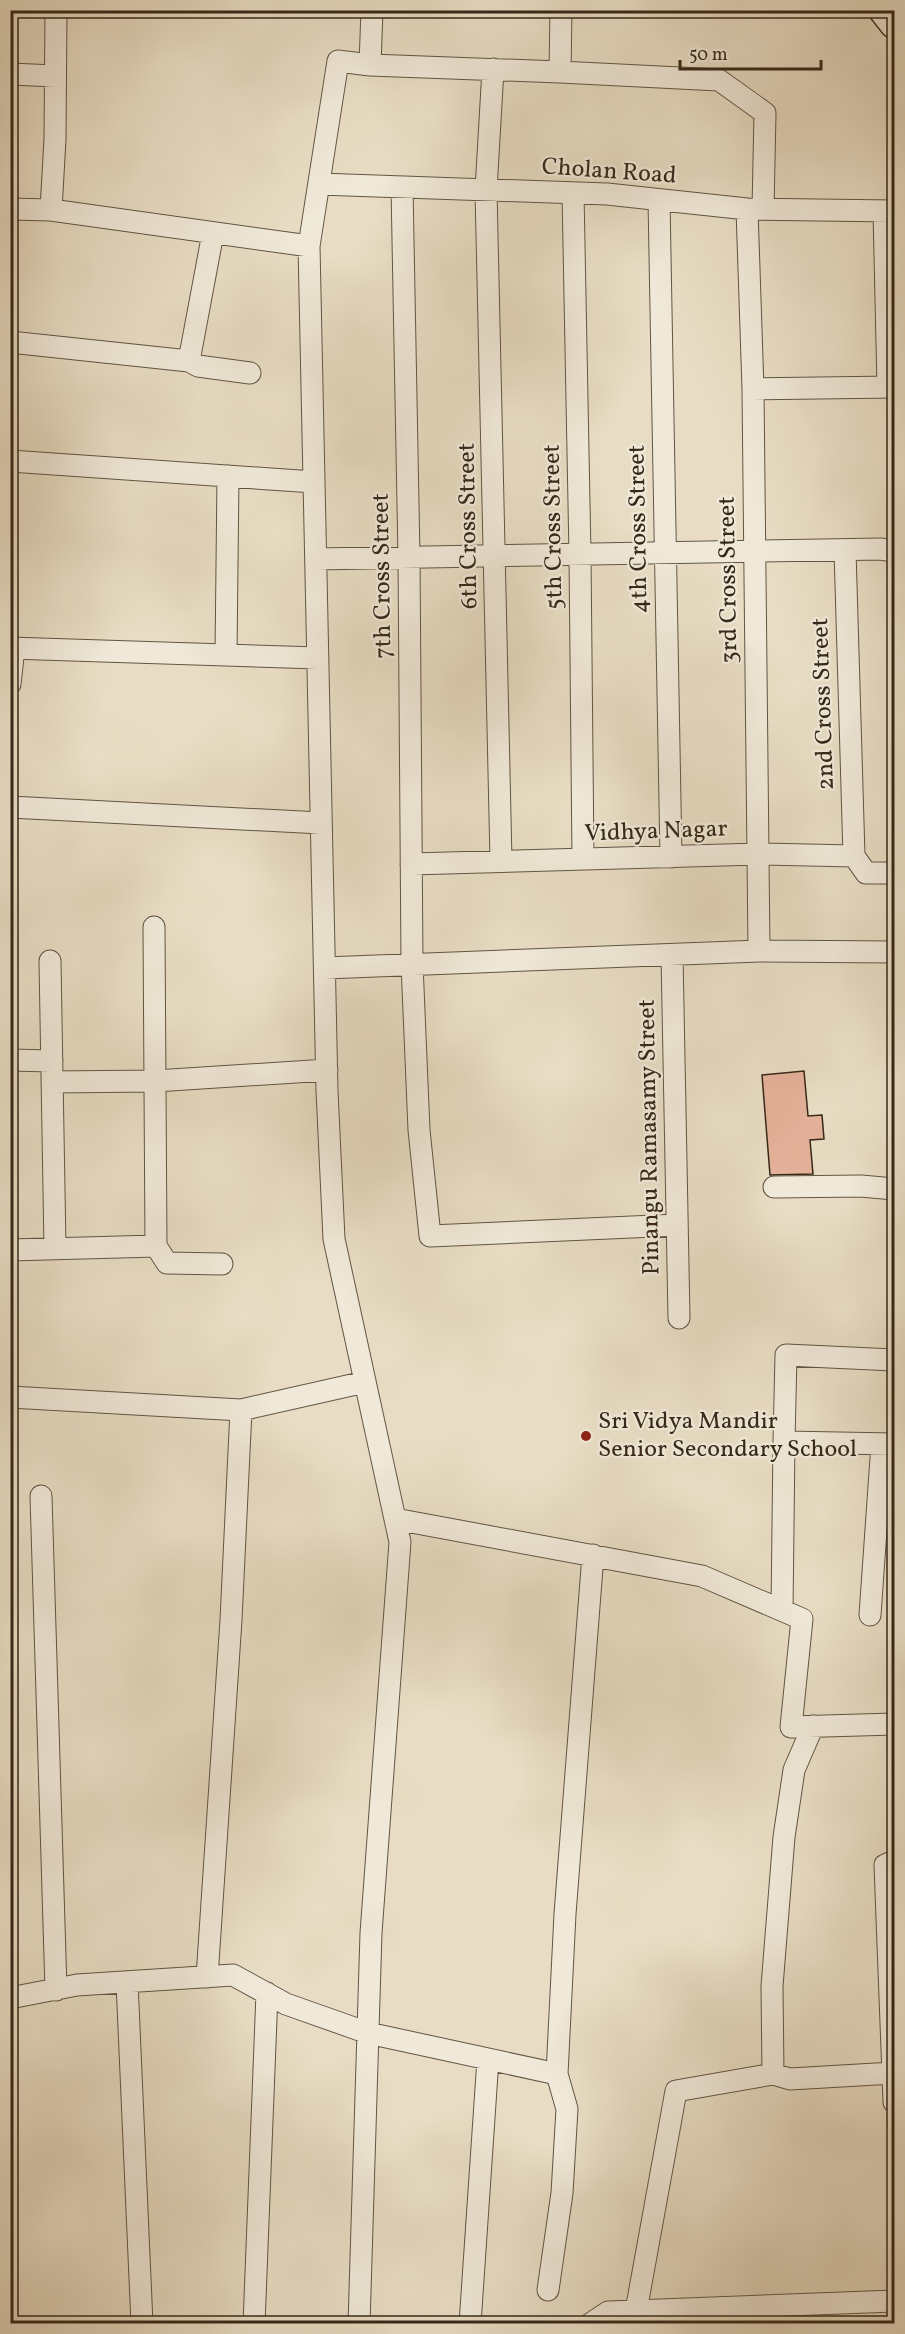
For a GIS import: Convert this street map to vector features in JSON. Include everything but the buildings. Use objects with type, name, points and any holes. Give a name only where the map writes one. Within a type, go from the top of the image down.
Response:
[{"type":"main road","points":[[883,10],[894,24]]},
{"type":"street","points":[[51,210],[56,10]]},
{"type":"street","points":[[370,65],[372,10]]},
{"type":"street","points":[[358,2324],[370,1933],[400,1542],[334,1239],[327,1070],[309,246],[338,61],[370,65],[560,72],[561,10]]},
{"type":"street","name":"6th Cross Street","points":[[494,69],[486,190],[501,861]]},
{"type":"street","name":"3rd Cross Street","points":[[560,72],[718,80],[765,113],[755,209],[753,389],[759,951]]},
{"type":"street","points":[[10,74],[55,76]]},
{"type":"street","name":"Cholan Road","points":[[319,184],[573,193],[755,209],[889,211]]},
{"type":"street","name":"7th Cross Street","points":[[402,187],[409,557],[412,964],[419,1130],[430,1236],[677,1225]]},
{"type":"street","name":"5th Cross Street","points":[[573,193],[583,859]]},
{"type":"street","name":"4th Cross Street","points":[[659,200],[671,857]]},
{"type":"street","points":[[10,209],[51,210],[309,246]]},
{"type":"street","points":[[753,389],[891,387],[889,211]]},
{"type":"street","points":[[189,361],[213,233]]},
{"type":"street","points":[[10,342],[189,361],[198,366],[250,373]]},
{"type":"street","points":[[10,461],[314,482]]},
{"type":"street","points":[[226,655],[228,476]]},
{"type":"street","name":"2nd Cross Street","points":[[845,550],[854,856]]},
{"type":"street","points":[[316,559],[894,551]]},
{"type":"street","points":[[10,684],[12,648],[318,658]]},
{"type":"street","points":[[10,807],[321,823]]},
{"type":"street","name":"Vidhya Nagar","points":[[411,864],[758,854],[854,856]]},
{"type":"street","points":[[854,856],[866,873],[894,873]]},
{"type":"street","points":[[154,927],[156,1245],[167,1263],[222,1264]]},
{"type":"street","points":[[325,968],[759,951],[894,952]]},
{"type":"street","name":"Pinangu Ramasamy Street","points":[[672,955],[679,1318]]},
{"type":"street","points":[[50,961],[55,1247]]},
{"type":"street","points":[[10,1060],[52,1061]]},
{"type":"street","points":[[52,1082],[155,1081],[327,1070]]},
{"type":"street","points":[[774,1187],[861,1186],[894,1189]]},
{"type":"street","points":[[10,1250],[156,1245]]},
{"type":"street","points":[[782,1610],[786,1355],[894,1360]]},
{"type":"street","points":[[10,1396],[241,1410],[365,1382]]},
{"type":"street","points":[[207,1977],[231,1620],[241,1410]]},
{"type":"street","points":[[784,1442],[888,1444],[870,1615]]},
{"type":"street","points":[[41,1496],[56,1989]]},
{"type":"street","points":[[395,1519],[702,1576],[802,1619],[791,1727],[894,1724]]},
{"type":"street","points":[[548,2290],[562,2193],[567,2109],[557,2074],[565,1914],[592,1555]]},
{"type":"street","points":[[773,2074],[772,1986],[784,1837],[794,1770],[813,1726]]},
{"type":"street","points":[[894,1861],[885,1865],[894,2102]]},
{"type":"street","points":[[10,1998],[77,1985],[233,1975],[286,2004],[368,2033],[557,2074]]},
{"type":"street","points":[[127,1982],[142,2324]]},
{"type":"street","points":[[254,2324],[267,1993]]},
{"type":"street","points":[[470,2324],[488,2059]]},
{"type":"street","points":[[636,2311],[676,2091],[773,2074],[790,2079],[893,2073]]},
{"type":"street","points":[[590,2324],[608,2312],[636,2311],[724,2316],[894,2301]]},
{"type":"place","name":"Sri Vidya Mandir Senior Secondary School","points":[[586,1436]]}]
